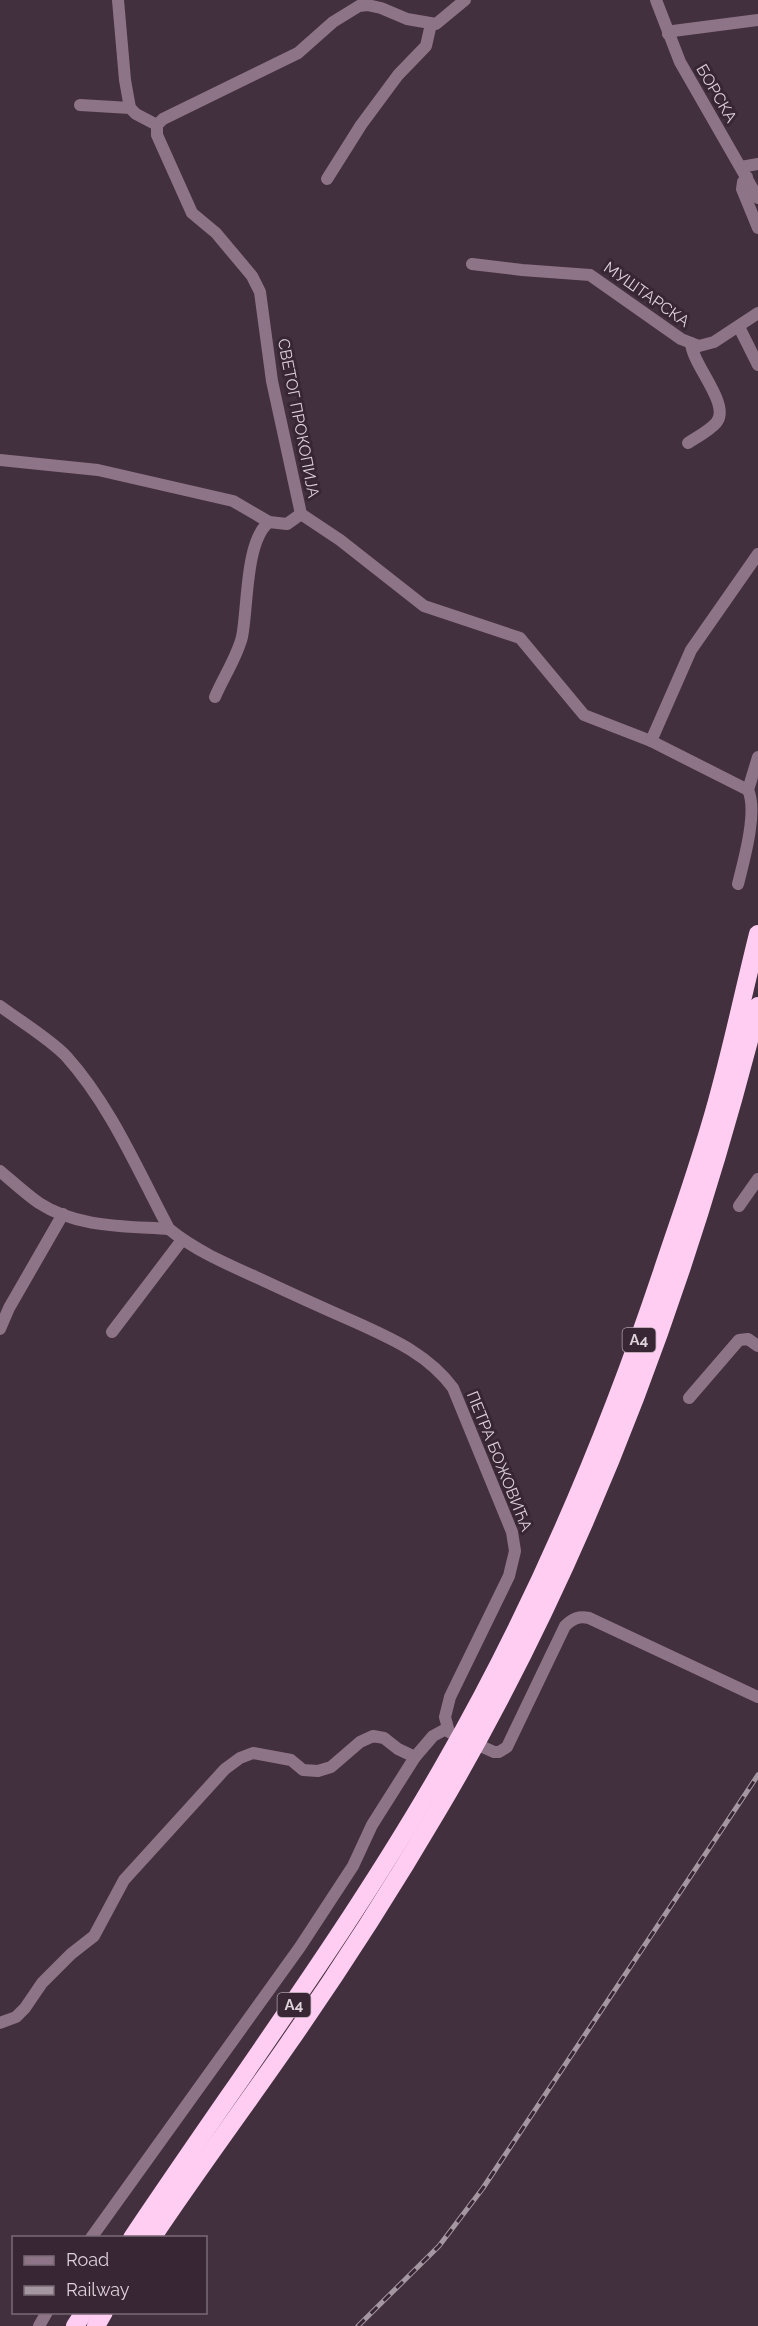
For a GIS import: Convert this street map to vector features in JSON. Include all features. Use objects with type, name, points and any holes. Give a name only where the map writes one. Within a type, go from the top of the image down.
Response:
[{"type":"highway","name":"A4","points":[[473,1730],[586,1478],[638,1345],[720,1093],[758,934]]},
{"type":"highway","name":"A4","points":[[153,2236],[336,1973],[413,1852],[452,1769],[567,1561],[634,1404],[674,1294],[703,1204],[758,1006]]},
{"type":"highway","name":"A4","points":[[133,2236],[328,1955],[396,1847],[452,1769]]},
{"type":"street","points":[[118,0],[130,108],[136,114],[157,125],[163,119],[298,53],[333,22],[366,2],[407,19],[436,24],[465,0]]},
{"type":"street","name":"БОРСКА","points":[[656,0],[680,62],[758,198]]},
{"type":"street","points":[[668,34],[673,31],[758,20]]},
{"type":"street","points":[[327,179],[367,117],[398,75],[426,46],[431,24]]},
{"type":"street","points":[[80,105],[130,108]]},
{"type":"street","name":"СВЕТОГ ПРОКОПИЈА","points":[[157,125],[157,135],[192,213],[216,234],[252,276],[260,292],[272,381],[301,514],[324,528],[424,606],[520,638],[584,715],[651,741],[748,790]]},
{"type":"street","points":[[758,164],[744,172],[742,189],[758,228]]},
{"type":"street","name":"МУШТАРСКА","points":[[472,264],[590,274],[681,339],[699,346],[714,342],[758,313]]},
{"type":"street","points":[[739,327],[758,365]]},
{"type":"street","points":[[688,443],[716,423],[720,409],[694,356],[691,343]]},
{"type":"street","points":[[0,460],[98,470],[233,501],[269,522],[287,524],[301,514]]},
{"type":"street","points":[[215,697],[241,639],[250,563],[261,531],[269,522]]},
{"type":"street","points":[[651,741],[691,650],[758,555]]},
{"type":"street","points":[[738,884],[753,821],[754,803],[748,790],[758,757]]},
{"type":"street","name":"ПЕТРА БОЖОВИЋА","points":[[0,1006],[64,1054],[88,1083],[117,1131],[169,1230],[219,1261],[395,1341],[424,1358],[442,1373],[453,1389],[512,1532],[515,1551],[509,1576],[450,1697],[445,1717],[446,1729]]},
{"type":"street","points":[[0,1171],[40,1204],[63,1214],[93,1223],[169,1230]]},
{"type":"street","points":[[739,1206],[758,1179]]},
{"type":"street","points":[[0,1329],[9,1308],[63,1214]]},
{"type":"street","points":[[112,1332],[182,1240]]},
{"type":"street","points":[[689,1398],[739,1340],[748,1339],[758,1346]]},
{"type":"street","points":[[92,2236],[300,1947],[353,1866],[372,1825],[416,1757],[433,1736],[446,1729],[452,1735],[490,1750],[499,1752],[507,1747],[566,1626],[576,1618],[589,1618],[758,1697]]},
{"type":"street","points":[[0,2023],[16,2017],[49,1976],[71,1954],[94,1936],[124,1881],[225,1768],[240,1758],[254,1754],[291,1760],[303,1770],[318,1771],[331,1767],[360,1742],[373,1736],[384,1738],[398,1749],[416,1757]]},
{"type":"railway","points":[[358,2326],[439,2246],[483,2188],[758,1775]]}]
